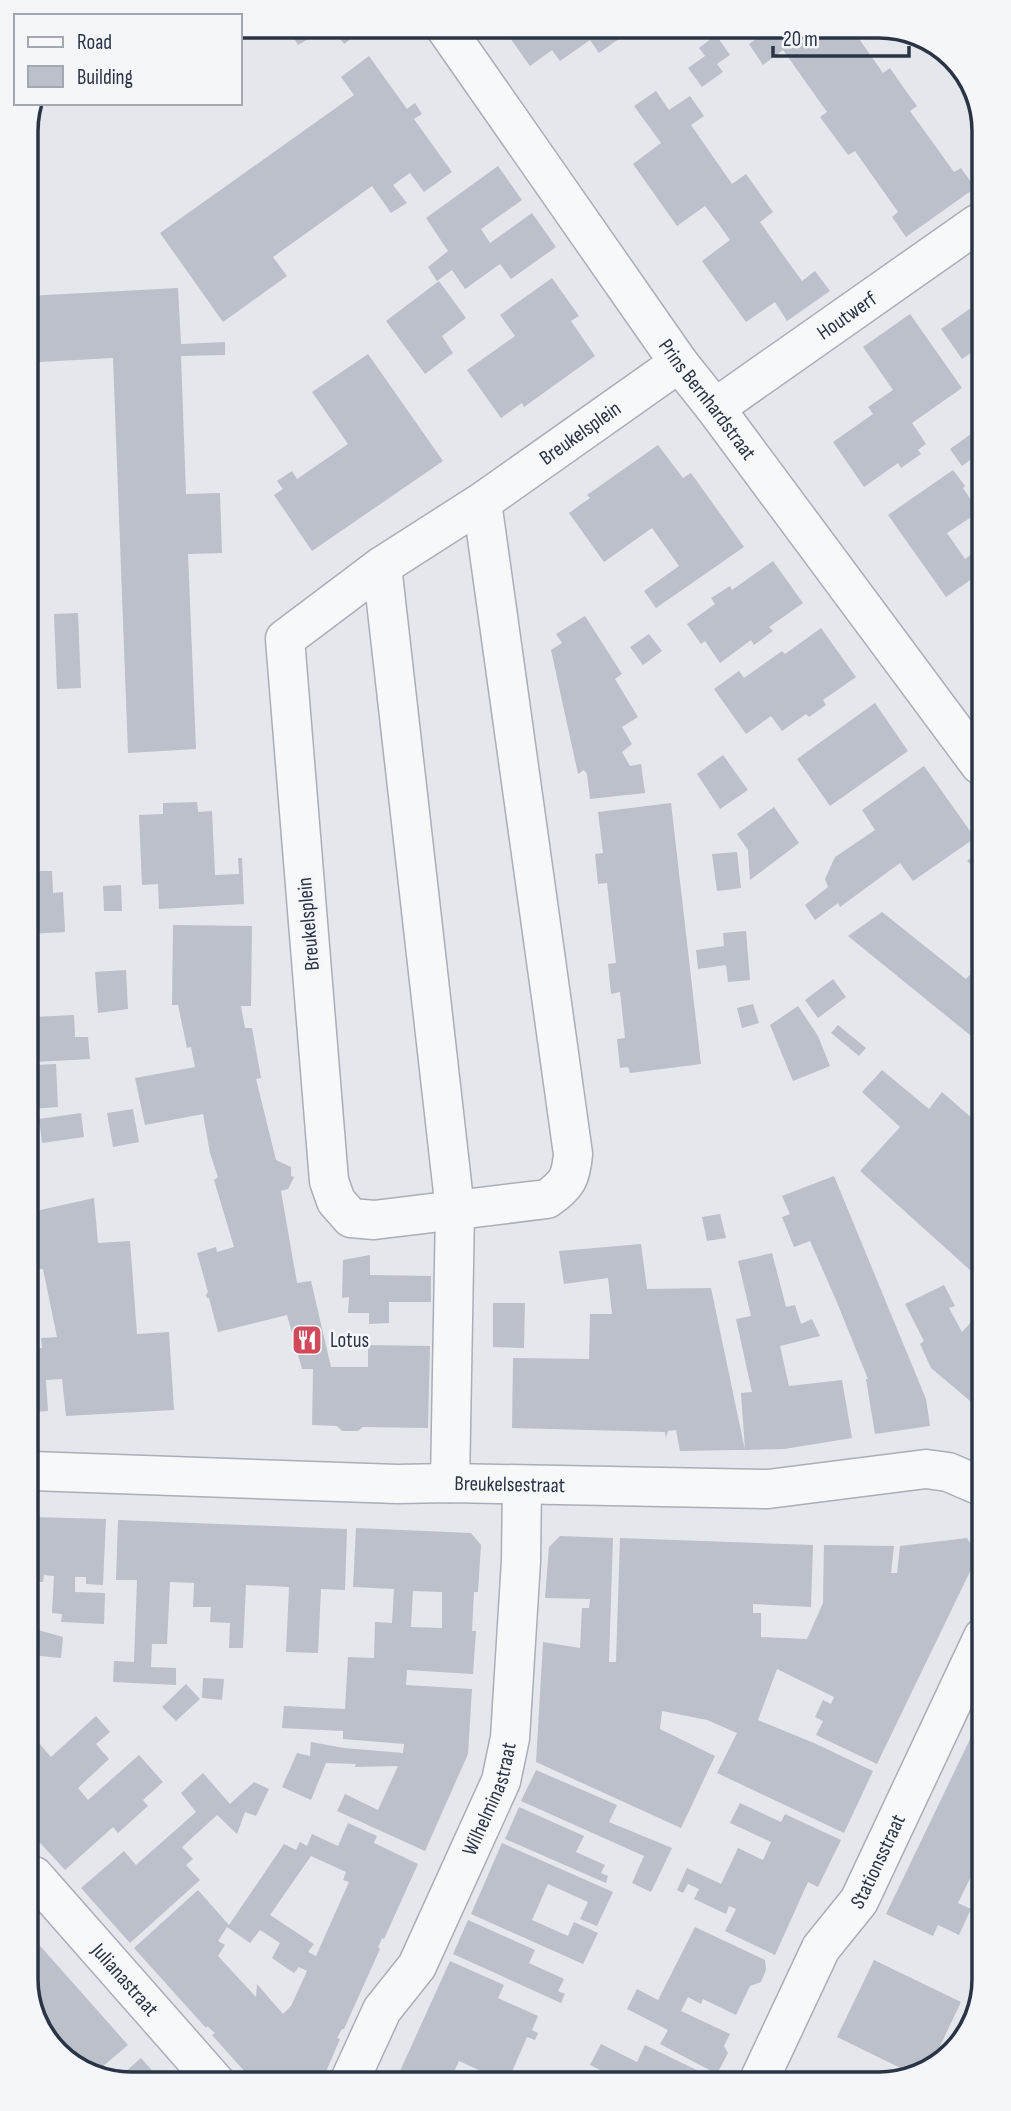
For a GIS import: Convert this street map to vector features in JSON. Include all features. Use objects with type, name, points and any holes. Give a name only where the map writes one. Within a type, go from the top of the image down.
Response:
[{"type":"street","name":"Prins Bernhardstraat","points":[[453,38],[679,363],[972,754]]},
{"type":"street","name":"Houtwerf","points":[[715,408],[972,228]]},
{"type":"street","name":"Breukelsplein","points":[[482,502],[573,1154],[571,1173],[563,1188],[547,1199],[374,1220],[351,1218],[336,1201],[329,1181],[285,639],[382,566],[482,502],[679,363]]},
{"type":"street","points":[[382,566],[455,1210],[450,1483]]},
{"type":"street","name":"Breukelsestraat","points":[[38,1471],[397,1485],[450,1483],[768,1489],[926,1469],[948,1472],[972,1482]]},
{"type":"street","name":"Wilhelminastraat","points":[[354,2072],[382,2010],[417,1966],[501,1781],[510,1738],[522,1485]]},
{"type":"street","name":"Stationsstraat","points":[[763,2072],[821,1948],[859,1901],[972,1660]]},
{"type":"street","name":"Julianastraat","points":[[38,1881],[206,2072]]},
{"type":"building","points":[[294,38],[309,38],[298,45]]},
{"type":"building","points":[[340,38],[352,38],[344,44]]},
{"type":"building","points":[[510,39],[619,39],[599,53],[590,40],[560,61],[552,50],[530,66]]},
{"type":"building","points":[[711,39],[719,39],[730,55],[717,64],[723,72],[702,87],[688,68],[705,56],[699,48]]},
{"type":"building","points":[[756,39],[859,39],[883,73],[890,68],[917,106],[910,111],[954,172],[961,168],[972,184],[972,190],[906,237],[892,217],[898,212],[855,151],[848,155],[820,117],[827,112],[783,50],[763,65],[749,44]]},
{"type":"building","points":[[369,56],[407,109],[415,103],[422,114],[414,119],[452,172],[424,192],[410,173],[393,185],[407,203],[391,213],[372,186],[273,257],[287,276],[223,322],[160,233],[354,95],[341,77]]},
{"type":"building","points":[[656,91],[669,110],[690,96],[704,116],[691,125],[732,184],[746,174],[773,212],[760,222],[781,252],[802,281],[815,271],[830,291],[787,321],[775,302],[746,322],[702,261],[730,240],[718,223],[705,206],[677,226],[633,164],[661,143],[634,106]]},
{"type":"building","points":[[498,166],[522,200],[481,229],[490,243],[532,213],[556,247],[511,279],[500,264],[465,289],[452,270],[437,281],[428,267],[448,251],[426,218]]},
{"type":"building","points":[[552,278],[579,316],[571,321],[595,356],[524,407],[522,403],[501,418],[467,370],[515,336],[500,315]]},
{"type":"building","points":[[439,281],[466,318],[442,336],[453,353],[425,374],[386,321]]},
{"type":"building","points":[[178,288],[181,344],[225,342],[225,355],[181,356],[186,494],[220,493],[222,553],[188,554],[196,749],[128,753],[113,358],[39,362],[39,295]]},
{"type":"building","points":[[972,307],[972,352],[962,359],[941,329]]},
{"type":"building","points":[[910,314],[962,388],[912,423],[926,444],[918,450],[921,454],[901,468],[898,463],[864,487],[833,442],[873,414],[868,407],[893,390],[863,347]]},
{"type":"building","points":[[368,354],[443,461],[312,551],[274,495],[283,489],[277,481],[292,471],[297,479],[348,444],[312,392]]},
{"type":"building","points":[[972,433],[972,458],[962,466],[950,449]]},
{"type":"building","points":[[658,445],[683,478],[691,473],[744,547],[656,608],[644,591],[679,566],[652,528],[604,562],[569,513],[590,498],[587,495]]},
{"type":"building","points":[[953,470],[972,502],[972,517],[947,533],[965,559],[972,554],[972,579],[946,597],[888,515]]},
{"type":"building","points":[[773,561],[803,603],[769,627],[773,631],[754,645],[751,640],[720,663],[705,641],[701,644],[687,624],[715,604],[711,598],[730,586],[732,590]]},
{"type":"building","points":[[78,613],[81,688],[57,689],[54,614]]},
{"type":"building","points":[[585,616],[622,674],[615,679],[638,717],[622,727],[632,744],[622,752],[630,766],[641,764],[645,793],[590,799],[587,774],[584,770],[578,774],[551,650],[562,643],[556,634]]},
{"type":"building","points":[[821,628],[856,677],[823,700],[826,705],[809,717],[806,714],[782,731],[771,716],[746,734],[714,689],[739,671],[744,678],[782,651],[785,654]]},
{"type":"building","points":[[649,634],[662,651],[643,665],[630,647]]},
{"type":"building","points":[[875,703],[908,751],[830,806],[797,759]]},
{"type":"building","points":[[723,755],[748,790],[720,809],[697,774]]},
{"type":"building","points":[[924,766],[972,834],[972,840],[913,881],[900,863],[840,907],[838,903],[815,920],[805,905],[828,887],[825,879],[835,857],[875,830],[862,810]]},
{"type":"building","points":[[197,802],[198,812],[212,811],[215,875],[239,874],[238,858],[242,858],[244,904],[159,909],[158,884],[142,885],[139,815],[163,814],[163,803]]},
{"type":"building","points":[[671,803],[701,1064],[630,1073],[628,1067],[620,1068],[617,1039],[625,1038],[620,992],[611,994],[608,964],[616,963],[607,883],[598,884],[595,854],[603,853],[598,812]]},
{"type":"building","points":[[774,807],[799,843],[750,880],[748,850],[737,834]]},
{"type":"building","points":[[737,852],[741,888],[717,891],[712,854]]},
{"type":"building","points":[[39,871],[52,871],[53,893],[63,892],[65,932],[39,934]]},
{"type":"building","points":[[121,885],[122,911],[104,911],[103,886]]},
{"type":"building","points":[[882,912],[966,979],[972,973],[972,1037],[848,936]]},
{"type":"building","points":[[173,925],[252,926],[251,1006],[241,1006],[245,1028],[252,1028],[261,1078],[256,1079],[276,1160],[291,1167],[291,1176],[294,1177],[288,1189],[281,1191],[297,1283],[311,1281],[331,1367],[368,1367],[368,1345],[430,1346],[428,1428],[363,1427],[358,1431],[342,1431],[337,1426],[312,1425],[313,1369],[302,1369],[287,1315],[218,1332],[197,1253],[216,1247],[217,1252],[234,1247],[214,1180],[218,1177],[210,1153],[203,1114],[145,1125],[135,1078],[195,1067],[191,1047],[187,1048],[178,1005],[172,1005]]},
{"type":"building","points":[[746,931],[750,980],[728,982],[726,965],[698,969],[696,950],[724,946],[723,933]]},
{"type":"building","points":[[126,970],[128,1009],[98,1013],[95,972]]},
{"type":"building","points":[[833,979],[846,997],[818,1018],[805,1000]]},
{"type":"building","points":[[753,1004],[759,1023],[742,1028],[737,1008]]},
{"type":"building","points":[[798,1006],[818,1036],[830,1066],[793,1081],[770,1025]]},
{"type":"building","points":[[74,1015],[75,1037],[88,1037],[90,1059],[38,1062],[39,1017]]},
{"type":"building","points":[[838,1025],[866,1048],[859,1056],[831,1033]]},
{"type":"building","points":[[56,1064],[58,1107],[38,1108],[38,1065]]},
{"type":"building","points":[[882,1070],[929,1109],[942,1092],[972,1118],[971,1271],[860,1171],[900,1127],[862,1092]]},
{"type":"building","points":[[133,1109],[139,1142],[113,1147],[107,1113]]},
{"type":"building","points":[[81,1113],[84,1137],[42,1143],[39,1119]]},
{"type":"building","points":[[834,1176],[926,1399],[930,1426],[875,1434],[868,1379],[836,1300],[810,1241],[794,1247],[782,1217],[790,1214],[782,1196]]},
{"type":"building","points":[[94,1198],[98,1243],[130,1241],[137,1334],[169,1332],[174,1410],[66,1416],[62,1379],[46,1380],[48,1411],[38,1412],[38,1348],[42,1348],[41,1338],[57,1337],[43,1269],[38,1269],[38,1210]]},
{"type":"building","points":[[720,1214],[726,1238],[707,1241],[702,1217]]},
{"type":"building","points":[[641,1244],[647,1289],[711,1288],[745,1450],[680,1451],[676,1430],[668,1431],[666,1438],[665,1432],[512,1428],[513,1358],[589,1359],[590,1314],[612,1314],[608,1278],[564,1284],[559,1251]]},
{"type":"building","points":[[772,1253],[786,1307],[795,1305],[801,1324],[812,1319],[820,1336],[780,1346],[789,1386],[842,1380],[852,1438],[784,1449],[745,1450],[741,1393],[752,1392],[736,1319],[751,1316],[738,1261]]},
{"type":"building","points":[[370,1255],[370,1275],[431,1276],[431,1302],[389,1302],[389,1323],[369,1324],[369,1313],[348,1313],[349,1297],[342,1298],[343,1260]]},
{"type":"building","points":[[944,1285],[955,1306],[949,1308],[962,1332],[972,1321],[972,1403],[931,1368],[920,1344],[924,1341],[905,1304]]},
{"type":"building","points":[[493,1303],[525,1303],[524,1348],[493,1347]]},
{"type":"building","points":[[38,1517],[106,1519],[103,1585],[86,1584],[86,1577],[75,1577],[75,1592],[105,1593],[104,1624],[61,1622],[62,1614],[52,1613],[54,1576],[44,1575],[43,1582],[38,1582]]},
{"type":"building","points":[[118,1520],[347,1529],[345,1590],[321,1589],[318,1653],[286,1652],[289,1587],[246,1585],[243,1648],[229,1648],[230,1623],[210,1622],[211,1607],[193,1607],[194,1583],[170,1582],[167,1644],[152,1644],[151,1667],[176,1668],[176,1685],[113,1682],[114,1661],[134,1662],[137,1580],[116,1580]]},
{"type":"building","points":[[356,1528],[471,1533],[481,1545],[478,1592],[474,1592],[472,1631],[476,1631],[473,1674],[407,1670],[406,1685],[472,1689],[468,1754],[425,1851],[337,1811],[345,1794],[378,1810],[398,1766],[355,1767],[356,1764],[326,1763],[311,1800],[282,1787],[297,1753],[310,1756],[311,1742],[403,1753],[404,1744],[343,1739],[343,1731],[282,1728],[284,1706],[345,1709],[348,1657],[374,1658],[375,1622],[392,1623],[394,1589],[353,1587]],"holes":[[[413,1591],[442,1592],[442,1628],[411,1627]]]},
{"type":"building","points":[[560,1536],[613,1538],[609,1662],[616,1662],[620,1538],[813,1545],[811,1607],[753,1604],[753,1613],[761,1613],[761,1637],[807,1639],[823,1603],[824,1545],[894,1546],[891,1573],[897,1573],[900,1546],[967,1538],[972,1546],[972,1567],[877,1764],[816,1735],[823,1721],[815,1717],[823,1700],[831,1704],[834,1697],[777,1669],[758,1720],[873,1771],[844,1833],[717,1773],[737,1733],[707,1720],[662,1711],[660,1729],[715,1756],[681,1828],[536,1762],[543,1642],[580,1648],[582,1608],[589,1608],[590,1599],[545,1598],[549,1547]]},
{"type":"building","points":[[38,1630],[63,1637],[61,1658],[40,1656]]},
{"type":"building","points":[[203,1678],[224,1679],[222,1700],[202,1698]]},
{"type":"building","points":[[186,1684],[200,1699],[176,1721],[162,1707]]},
{"type":"building","points":[[96,1716],[110,1732],[96,1744],[109,1759],[78,1788],[88,1800],[139,1755],[163,1782],[143,1800],[148,1806],[118,1833],[113,1827],[65,1870],[38,1841],[39,1743],[51,1757]]},
{"type":"building","points":[[972,1735],[972,1874],[958,1903],[971,1909],[959,1935],[938,1925],[933,1936],[886,1914]]},
{"type":"building","points":[[536,1770],[617,1805],[609,1822],[672,1848],[651,1892],[632,1883],[644,1856],[521,1801]]},
{"type":"building","points":[[203,1773],[230,1804],[254,1782],[269,1789],[256,1816],[245,1812],[237,1834],[217,1815],[182,1847],[193,1859],[186,1865],[200,1880],[130,1943],[81,1888],[124,1851],[136,1865],[196,1812],[181,1793]]},
{"type":"building","points":[[740,1803],[781,1822],[785,1814],[841,1840],[818,1887],[808,1882],[775,1955],[725,1931],[736,1909],[729,1906],[726,1914],[694,1899],[699,1889],[688,1884],[683,1893],[677,1890],[687,1868],[721,1884],[738,1848],[763,1860],[771,1842],[730,1823]]},
{"type":"building","points":[[519,1807],[584,1836],[576,1852],[605,1865],[601,1873],[608,1876],[606,1883],[505,1839]]},
{"type":"building","points":[[348,1823],[377,1836],[374,1843],[418,1864],[384,1939],[382,1938],[378,1947],[380,1949],[344,2029],[337,2038],[340,2039],[326,2072],[245,2072],[212,2035],[215,2033],[207,2026],[206,2028],[134,1948],[198,1890],[229,1925],[284,1844],[296,1850],[300,1842],[307,1846],[312,1834],[338,1846]],"holes":[[[311,1856],[346,1872],[343,1880],[349,1882],[316,1956],[308,1952],[314,1944],[270,1915]],[[227,1927],[250,1943],[260,1930],[280,1943],[272,1958],[294,1973],[299,1967],[307,1971],[291,2006],[283,2014],[257,1984],[256,1997],[218,1956],[225,1945],[218,1941]]]},
{"type":"building","points":[[502,1843],[613,1892],[597,1926],[580,1919],[588,1902],[548,1884],[532,1920],[568,1936],[574,1922],[598,1933],[583,1964],[471,1914]]},
{"type":"building","points":[[468,1920],[535,1950],[529,1963],[564,1979],[558,1991],[565,1994],[561,2003],[453,1954]]},
{"type":"building","points":[[695,1927],[765,1960],[766,1970],[761,1982],[750,1986],[736,2015],[703,1999],[701,2004],[688,1997],[681,2011],[730,2034],[724,2046],[728,2053],[718,2072],[713,2072],[660,2044],[668,2030],[627,2009],[637,1989],[658,2000]]},
{"type":"building","points":[[38,1944],[128,2045],[101,2068],[75,2053],[58,2036],[51,2026],[40,1997]]},
{"type":"building","points":[[874,1960],[961,2002],[937,2052],[926,2060],[903,2069],[837,2037]]},
{"type":"building","points":[[450,1961],[504,1985],[498,1998],[538,2016],[532,2030],[538,2033],[535,2040],[527,2037],[512,2072],[483,2072],[459,2061],[454,2072],[400,2072]]},
{"type":"building","points":[[601,2044],[637,2062],[645,2045],[701,2072],[604,2072],[590,2065]]},
{"type":"building","points":[[141,2058],[153,2072],[126,2072]]},
{"type":"place","name":"Lotus","points":[[307,1340]]}]
